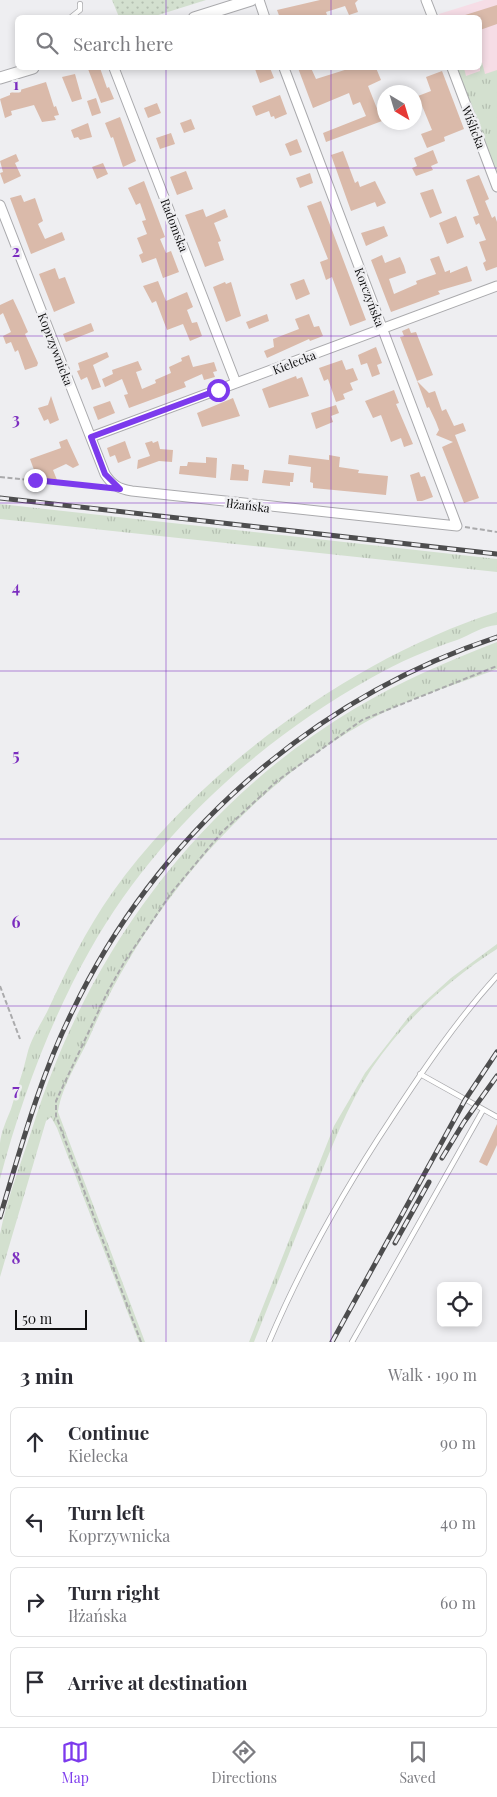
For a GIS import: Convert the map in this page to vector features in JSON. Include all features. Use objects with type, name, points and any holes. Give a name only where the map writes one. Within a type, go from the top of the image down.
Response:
[{"type":"street","points":[[204,15],[251,0]]},
{"type":"street","points":[[259,0],[264,15]]},
{"type":"street","points":[[426,0],[432,15]]},
{"type":"street","points":[[0,78],[23,70]]},
{"type":"street","name":"Radomska","points":[[115,70],[236,384]]},
{"type":"street","name":"Korczyńska","points":[[285,70],[457,526]]},
{"type":"street","name":"Wiślicka","points":[[453,70],[497,187]]},
{"type":"street","name":"Koprzywnicka","points":[[0,205],[105,474],[120,489]]},
{"type":"street","name":"Kielecka","points":[[91,437],[497,286]]},
{"type":"street","name":"Iłżańska","points":[[120,489],[257,506],[457,526]]},
{"type":"lane","points":[[74,15],[80,10],[80,4]]},
{"type":"lane","points":[[269,1342],[285,1304],[324,1228],[358,1168],[420,1074],[496,979]]},
{"type":"lane","points":[[420,1074],[497,1117]]},
{"type":"lane","points":[[352,1342],[483,1110]]},
{"type":"path","points":[[0,477],[120,489]]},
{"type":"path","points":[[457,526],[497,532]]},
{"type":"path","points":[[141,1342],[56,1116],[56,1102],[108,990],[172,892],[222,832],[272,785],[362,720],[497,666]]},
{"type":"path","points":[[0,986],[20,1039]]},
{"type":"shaded area","points":[[484,0],[497,0],[497,168],[460,70],[482,70],[482,15],[439,14]]},
{"type":"green space","points":[[112,0],[206,0],[158,15],[118,15]]},
{"type":"green space","points":[[482,62],[485,74],[497,70],[497,180],[455,70],[464,70],[466,76],[482,70]]},
{"type":"green space","points":[[0,504],[497,559],[497,572],[0,519]]},
{"type":"green space","points":[[497,612],[497,625],[424,652],[371,678],[329,703],[288,731],[249,762],[177,830],[145,868],[116,908],[76,977],[49,1033],[27,1091],[0,1179],[0,1143],[28,1050],[94,921],[112,893],[148,847],[189,804],[234,762],[283,723],[335,688],[389,658],[443,632]]},
{"type":"green space","points":[[497,642],[497,669],[412,700],[380,714],[321,750],[280,781],[241,816],[171,896],[141,939],[115,984],[68,1081],[58,1112],[145,1342],[139,1342],[57,1128],[51,1117],[46,1121],[0,1277],[0,1234],[3,1220],[34,1123],[57,1060],[85,999],[118,941],[156,887],[199,836],[246,789],[298,746],[354,709],[388,690],[442,664]]},
{"type":"green space","points":[[497,944],[497,949],[461,974],[413,1017],[385,1050],[363,1082],[340,1128],[254,1342],[249,1342],[334,1126],[365,1073],[410,1015],[451,978]]},
{"type":"building","points":[[320,0],[358,0],[355,3],[358,12],[349,15],[345,6],[326,12],[327,15],[279,15],[277,10]]},
{"type":"building","points":[[497,5],[497,24],[482,29],[482,15],[465,15]]},
{"type":"building","points":[[88,70],[101,70],[107,88],[109,87],[114,99],[101,103]]},
{"type":"building","points":[[255,70],[271,70],[274,78],[260,83]]},
{"type":"building","points":[[299,70],[312,70],[316,79],[345,70],[377,70],[381,80],[368,86],[377,108],[377,123],[326,142],[323,133],[366,116],[360,102],[353,105],[349,93],[313,108]]},
{"type":"building","points":[[442,71],[464,129],[444,137],[445,141],[427,148],[421,134],[432,130],[422,106],[422,94],[431,91],[426,77]]},
{"type":"building","points":[[75,74],[82,99],[72,102],[62,77]]},
{"type":"building","points":[[46,82],[54,107],[56,106],[59,115],[54,116],[56,120],[42,122],[34,105],[11,111],[12,115],[5,118],[0,99],[10,95],[10,93]]},
{"type":"building","points":[[280,95],[287,114],[275,119],[274,116],[271,117],[269,111],[256,116],[252,106]]},
{"type":"building","points":[[96,98],[101,113],[92,116],[87,101]]},
{"type":"building","points":[[157,103],[161,113],[148,118],[144,108]]},
{"type":"building","points":[[120,117],[136,161],[123,167],[113,137],[111,138],[105,123]]},
{"type":"building","points":[[191,119],[195,129],[184,133],[180,123]]},
{"type":"building","points":[[88,123],[92,137],[80,140],[78,137],[74,138],[71,130]]},
{"type":"building","points":[[171,133],[175,144],[160,149],[156,138]]},
{"type":"building","points":[[297,139],[302,152],[290,156],[285,144]]},
{"type":"building","points":[[433,150],[438,163],[431,166],[433,170],[416,176],[412,168],[417,166],[414,158]]},
{"type":"building","points":[[343,151],[355,183],[358,181],[360,187],[375,181],[386,203],[377,207],[375,202],[351,211],[331,155]]},
{"type":"building","points":[[16,154],[19,161],[15,163],[21,176],[4,184],[0,173],[3,172],[0,161]]},
{"type":"building","points":[[103,163],[108,174],[97,179],[92,167]]},
{"type":"building","points":[[186,171],[193,189],[177,195],[170,177]]},
{"type":"building","points":[[310,173],[313,183],[300,188],[296,178]]},
{"type":"building","points":[[479,175],[489,199],[485,201],[492,218],[495,216],[497,222],[497,267],[486,271],[483,263],[486,261],[479,242],[486,240],[479,223],[476,225],[473,217],[479,215],[466,180]]},
{"type":"building","points":[[144,181],[165,237],[160,239],[166,253],[171,251],[179,272],[163,278],[156,258],[142,263],[139,255],[143,253],[137,238],[147,234],[142,221],[146,220],[140,203],[136,205],[128,188]]},
{"type":"building","points":[[433,189],[442,213],[430,218],[420,193]]},
{"type":"building","points":[[21,195],[24,202],[35,198],[43,221],[38,224],[45,239],[62,232],[65,240],[31,254],[10,198]]},
{"type":"building","points":[[321,201],[366,320],[350,326],[332,277],[326,280],[320,262],[328,259],[307,206]]},
{"type":"building","points":[[203,209],[206,217],[225,209],[228,217],[214,223],[221,241],[218,242],[224,260],[205,267],[185,215]]},
{"type":"building","points":[[456,216],[464,237],[447,244],[439,223]]},
{"type":"building","points":[[384,226],[388,236],[366,246],[361,233]]},
{"type":"building","points":[[382,255],[385,263],[400,257],[404,266],[406,273],[389,279],[394,294],[417,284],[416,281],[436,274],[430,259],[439,256],[445,272],[450,270],[450,273],[467,266],[472,281],[438,291],[440,294],[391,312],[371,260]]},
{"type":"building","points":[[55,268],[59,279],[65,277],[75,303],[54,312],[39,274]]},
{"type":"building","points":[[304,279],[310,294],[296,300],[290,284]]},
{"type":"building","points":[[158,281],[166,301],[187,292],[193,307],[187,310],[192,323],[197,322],[202,336],[190,341],[183,324],[167,330],[156,301],[152,303],[143,286]]},
{"type":"building","points":[[225,282],[226,284],[231,282],[241,316],[226,322],[213,287]]},
{"type":"building","points":[[13,299],[28,332],[25,334],[38,363],[37,366],[25,370],[18,350],[15,352],[11,342],[6,344],[3,336],[11,332],[3,313],[0,315],[0,305]]},
{"type":"building","points":[[267,314],[269,321],[249,329],[246,322]]},
{"type":"building","points":[[309,314],[314,327],[319,326],[323,336],[310,341],[309,339],[267,358],[264,351],[274,347],[273,339],[299,329],[295,319]]},
{"type":"building","points":[[91,323],[94,331],[66,342],[63,334]]},
{"type":"building","points":[[409,328],[411,333],[416,332],[433,375],[417,381],[400,337],[404,336],[402,331]]},
{"type":"building","points":[[376,347],[382,363],[377,365],[380,374],[372,377],[367,363],[361,365],[358,355]]},
{"type":"building","points":[[107,352],[109,357],[93,365],[101,387],[92,390],[87,377],[81,380],[77,371],[80,370],[78,363]]},
{"type":"building","points":[[189,355],[193,367],[214,362],[217,371],[213,372],[215,377],[204,380],[202,374],[184,382],[186,387],[129,408],[124,395],[128,394],[122,379],[105,387],[102,379],[113,374],[112,370],[138,361],[142,370],[136,372],[142,389],[156,383],[155,380],[171,373],[169,367],[182,361],[181,358]]},
{"type":"building","points":[[342,360],[346,370],[353,368],[358,380],[350,383],[353,390],[343,394],[345,399],[336,402],[328,379],[324,381],[319,368]]},
{"type":"building","points":[[296,376],[297,379],[302,377],[309,396],[269,408],[262,389]]},
{"type":"building","points":[[417,381],[429,393],[435,391],[442,411],[446,409],[454,426],[463,423],[466,431],[455,435],[479,498],[464,503],[442,447],[453,442],[436,435],[439,430],[429,407],[427,408]]},
{"type":"building","points":[[394,390],[399,403],[396,404],[413,444],[404,447],[401,438],[391,442],[381,415],[373,418],[365,401]]},
{"type":"building","points":[[51,396],[59,420],[50,424],[48,419],[44,421],[38,408],[48,405]]},
{"type":"building","points":[[233,398],[240,416],[202,427],[197,413]]},
{"type":"building","points":[[110,401],[115,413],[98,420],[93,407]]},
{"type":"building","points":[[336,405],[339,413],[331,416],[333,422],[316,429],[311,413]]},
{"type":"building","points":[[67,439],[79,465],[73,468],[66,464],[53,470],[57,480],[37,478],[30,459],[61,448],[59,442]]},
{"type":"building","points":[[125,441],[131,458],[118,463],[115,455],[110,457],[107,448]]},
{"type":"building","points":[[152,441],[153,443],[158,441],[160,449],[173,450],[172,462],[159,461],[137,469],[138,460],[150,456],[145,443]]},
{"type":"building","points":[[289,455],[329,460],[329,455],[340,457],[339,467],[359,470],[358,473],[388,476],[386,495],[313,488],[313,483],[310,482],[311,467],[288,464]]},
{"type":"building","points":[[206,457],[217,458],[216,478],[179,474],[180,466],[187,466],[188,462],[206,463]]},
{"type":"building","points":[[232,464],[244,465],[244,469],[249,470],[248,481],[230,480]]},
{"type":"building","points":[[264,470],[294,473],[293,482],[290,482],[290,486],[262,483]]},
{"type":"building","points":[[419,472],[421,477],[425,476],[433,497],[422,501],[417,501],[410,475]]},
{"type":"building","points":[[497,1124],[497,1145],[487,1166],[479,1162]]},
{"type":"railway","points":[[0,498],[497,554]]},
{"type":"railway","points":[[0,1217],[41,1087],[72,1012],[107,948],[148,888],[195,832],[247,781],[303,736],[364,697],[429,663],[497,637]]},
{"type":"railway","points":[[332,1342],[465,1100],[497,1052]]},
{"type":"railway","points":[[442,1158],[464,1122],[497,1076]]},
{"type":"railway","points":[[395,1243],[429,1182]]},
{"type":"route","points":[[35,480],[120,489],[111,483],[105,474],[91,437],[218,390]]}]
